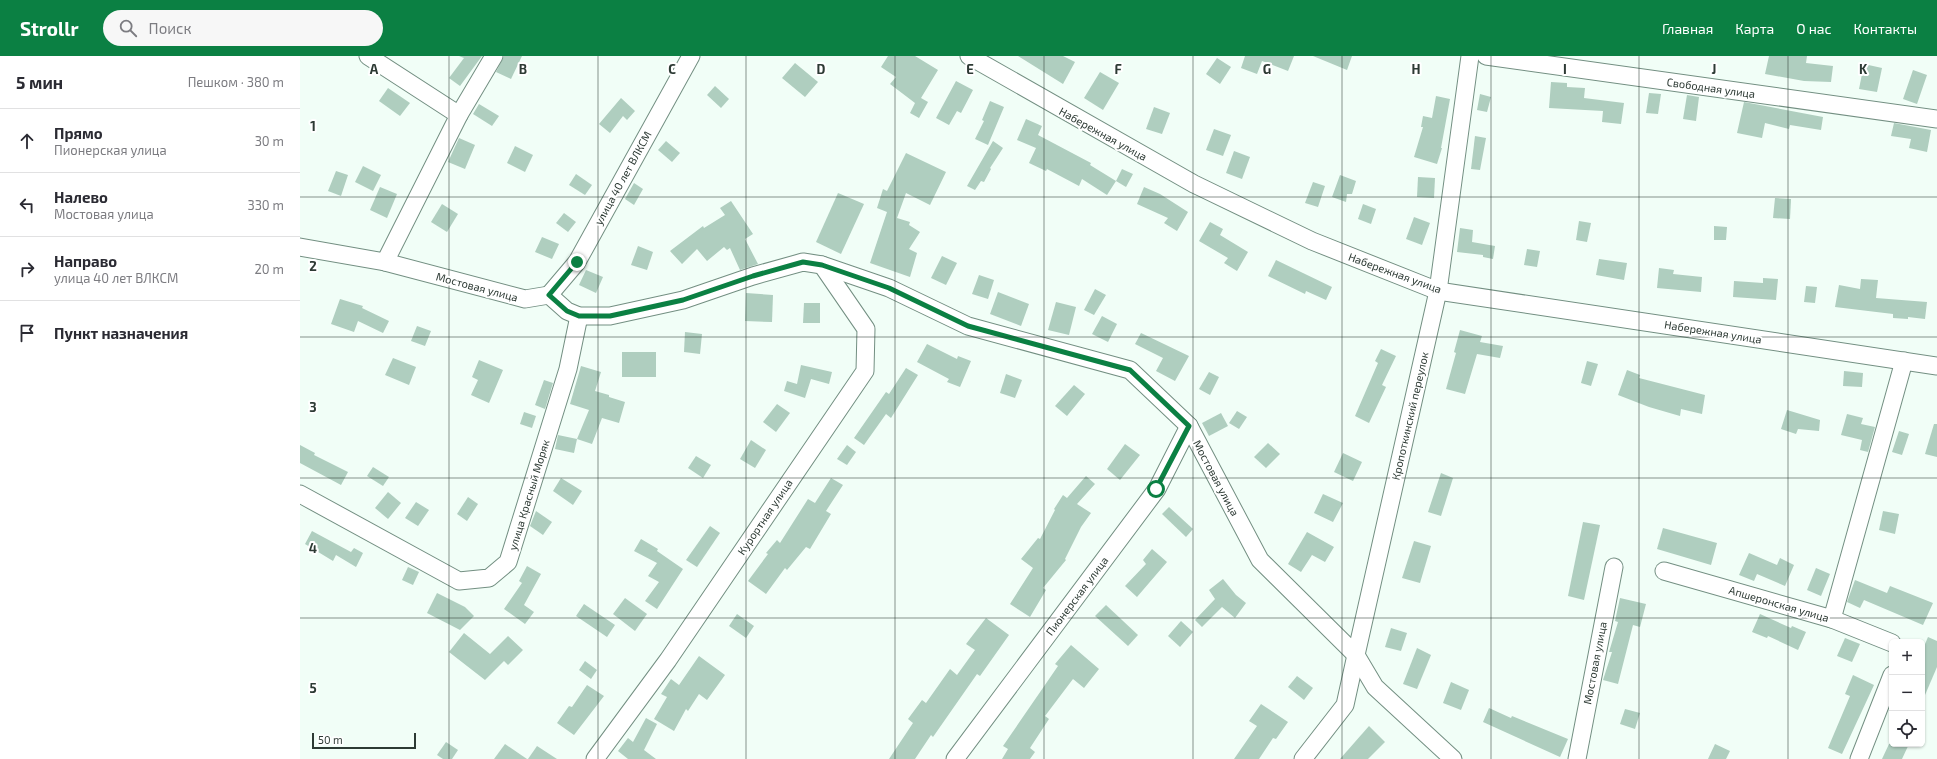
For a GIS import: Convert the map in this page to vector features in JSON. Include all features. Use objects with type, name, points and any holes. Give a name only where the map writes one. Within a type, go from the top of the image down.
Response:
[{"type":"street","points":[[368,56],[459,115]]},
{"type":"street","points":[[385,262],[459,115],[494,56]]},
{"type":"street","name":"улица 40 лет ВЛКСМ","points":[[549,295],[577,262],[690,56]]},
{"type":"street","name":"Набережная улица","points":[[970,56],[1068,114],[1194,184],[1312,241],[1438,291],[1937,366]]},
{"type":"street","name":"Кропоткинский переулок","points":[[1303,759],[1345,705],[1438,291],[1470,56]]},
{"type":"street","name":"Свободная улица","points":[[1486,56],[1937,119]]},
{"type":"street","name":"Мостовая улица","points":[[300,246],[385,262],[525,299],[549,295],[567,311],[579,316],[610,316],[683,300],[753,276],[803,262],[822,265],[889,288],[968,326],[1130,370],[1189,426],[1260,560],[1356,655],[1375,687],[1453,759]]},
{"type":"street","name":"Курортная улица","points":[[595,759],[668,660],[865,371],[866,329],[822,265]]},
{"type":"street","name":"улица Красный Моряк","points":[[300,494],[459,581],[489,578],[508,562],[568,368],[579,316]]},
{"type":"street","points":[[1832,619],[1904,361]]},
{"type":"street","name":"Пионерская улица","points":[[956,759],[1156,489],[1189,426]]},
{"type":"street","name":"Мостовая улица","points":[[1577,759],[1614,567]]},
{"type":"street","name":"Апшеронская улица","points":[[1664,571],[1832,619],[1889,642]]},
{"type":"street","points":[[1859,759],[1889,683]]},
{"type":"building","points":[[459,56],[482,56],[460,86],[449,78],[464,58]]},
{"type":"building","points":[[504,56],[522,56],[511,79],[496,72]]},
{"type":"building","points":[[888,56],[915,56],[938,70],[921,98],[928,102],[919,118],[910,113],[915,103],[890,84],[896,77],[881,67]]},
{"type":"building","points":[[1018,56],[1063,56],[1075,62],[1063,84]]},
{"type":"building","points":[[1245,56],[1294,56],[1288,71],[1262,61],[1257,74],[1241,68]]},
{"type":"building","points":[[1313,56],[1352,56],[1347,70]]},
{"type":"building","points":[[1769,56],[1807,56],[1806,63],[1833,66],[1831,82],[1804,81],[1765,74]]},
{"type":"building","points":[[1217,58],[1231,67],[1220,84],[1206,74]]},
{"type":"building","points":[[795,63],[818,82],[805,97],[782,78]]},
{"type":"building","points":[[1864,64],[1882,68],[1877,92],[1859,89]]},
{"type":"building","points":[[1913,70],[1927,75],[1917,104],[1903,99]]},
{"type":"building","points":[[1100,72],[1119,83],[1103,110],[1084,98]]},
{"type":"building","points":[[956,81],[973,90],[961,113],[957,111],[949,125],[936,118]]},
{"type":"building","points":[[1551,82],[1567,83],[1567,87],[1585,88],[1584,98],[1624,103],[1621,124],[1602,122],[1603,111],[1549,108]]},
{"type":"building","points":[[715,86],[729,99],[721,108],[707,95]]},
{"type":"building","points":[[388,88],[410,103],[400,116],[379,101]]},
{"type":"building","points":[[1649,93],[1661,94],[1658,114],[1646,113]]},
{"type":"building","points":[[1480,94],[1491,97],[1487,112],[1477,110]]},
{"type":"building","points":[[1687,95],[1699,97],[1696,121],[1683,119]]},
{"type":"building","points":[[1436,96],[1450,99],[1442,148],[1437,164],[1414,157],[1423,127],[1421,127],[1423,116],[1432,118]]},
{"type":"building","points":[[621,98],[635,111],[627,120],[623,116],[610,133],[599,124]]},
{"type":"building","points":[[990,101],[1004,107],[988,145],[975,139],[984,121],[982,120]]},
{"type":"building","points":[[1744,102],[1823,117],[1821,130],[1790,125],[1789,129],[1765,123],[1762,138],[1737,133]]},
{"type":"building","points":[[479,104],[499,116],[492,126],[473,114]]},
{"type":"building","points":[[1154,107],[1170,113],[1162,134],[1146,129]]},
{"type":"building","points":[[1026,119],[1042,126],[1038,135],[1091,163],[1090,165],[1116,181],[1107,195],[1082,179],[1079,186],[1047,169],[1046,171],[1029,163],[1036,148],[1017,140]]},
{"type":"building","points":[[1894,123],[1931,130],[1927,152],[1909,148],[1911,139],[1891,136]]},
{"type":"building","points":[[1214,129],[1231,135],[1223,156],[1206,150]]},
{"type":"building","points":[[1475,136],[1486,138],[1480,170],[1471,169]]},
{"type":"building","points":[[459,138],[475,145],[465,169],[448,162]]},
{"type":"building","points":[[666,141],[680,153],[672,162],[658,150]]},
{"type":"building","points":[[993,141],[1003,148],[990,168],[991,169],[984,182],[981,181],[975,190],[967,186]]},
{"type":"building","points":[[515,146],[533,155],[525,172],[507,163]]},
{"type":"building","points":[[1234,151],[1250,157],[1242,179],[1226,173]]},
{"type":"building","points":[[906,153],[946,172],[930,205],[906,193],[897,218],[910,222],[909,225],[920,232],[909,249],[917,253],[910,277],[870,263],[887,212],[877,208],[883,189],[887,191]]},
{"type":"building","points":[[363,166],[381,175],[373,191],[355,182]]},
{"type":"building","points":[[1122,169],[1133,174],[1126,187],[1116,181]]},
{"type":"building","points":[[336,171],[348,175],[341,196],[328,191]]},
{"type":"building","points":[[576,174],[592,185],[585,195],[569,185]]},
{"type":"building","points":[[1340,175],[1356,181],[1352,194],[1347,194],[1346,202],[1332,197]]},
{"type":"building","points":[[1418,177],[1435,178],[1434,198],[1417,197]]},
{"type":"building","points":[[1313,182],[1325,186],[1318,207],[1305,203]]},
{"type":"building","points":[[634,183],[643,189],[634,205],[625,199]]},
{"type":"building","points":[[380,187],[397,194],[387,218],[370,210]]},
{"type":"building","points":[[1144,187],[1160,194],[1188,212],[1177,231],[1164,223],[1168,218],[1137,204]]},
{"type":"building","points":[[838,193],[864,204],[841,254],[816,242]]},
{"type":"building","points":[[1775,198],[1791,199],[1790,219],[1773,218]]},
{"type":"building","points":[[731,201],[753,234],[745,239],[758,264],[740,270],[730,248],[727,250],[724,247],[707,261],[697,249],[682,264],[670,251],[703,226],[704,228],[725,215],[720,208]]},
{"type":"building","points":[[442,204],[458,214],[447,232],[431,222]]},
{"type":"building","points":[[1363,204],[1376,209],[1371,224],[1358,219]]},
{"type":"building","points":[[564,213],[576,222],[568,232],[556,223]]},
{"type":"building","points":[[1414,217],[1430,223],[1422,245],[1406,239]]},
{"type":"building","points":[[1579,221],[1591,223],[1587,242],[1576,240]]},
{"type":"building","points":[[1210,222],[1223,229],[1220,235],[1248,252],[1237,271],[1224,263],[1228,258],[1199,241]]},
{"type":"building","points":[[1714,226],[1727,227],[1726,240],[1714,240]]},
{"type":"building","points":[[1460,228],[1473,230],[1472,242],[1495,246],[1493,259],[1483,257],[1483,255],[1457,252]]},
{"type":"building","points":[[542,237],[559,244],[552,259],[535,252]]},
{"type":"building","points":[[638,246],[653,252],[647,270],[631,265]]},
{"type":"building","points":[[1527,249],[1540,251],[1537,267],[1524,265]]},
{"type":"building","points":[[942,256],[957,263],[946,285],[931,278]]},
{"type":"building","points":[[1599,259],[1627,263],[1624,280],[1596,275]]},
{"type":"building","points":[[1276,260],[1332,287],[1326,300],[1306,291],[1305,294],[1268,276]]},
{"type":"building","points":[[1659,268],[1674,270],[1673,274],[1702,277],[1701,292],[1657,288]]},
{"type":"building","points":[[586,270],[603,277],[596,293],[579,285]]},
{"type":"building","points":[[979,275],[994,280],[988,299],[972,294]]},
{"type":"building","points":[[1763,278],[1778,279],[1776,300],[1733,297],[1734,281],[1763,283]]},
{"type":"building","points":[[1861,279],[1878,280],[1876,298],[1927,302],[1925,319],[1908,317],[1908,319],[1893,318],[1893,314],[1835,307],[1839,285],[1860,289]]},
{"type":"building","points":[[1806,286],[1817,287],[1815,303],[1804,302]]},
{"type":"building","points":[[1095,289],[1106,295],[1094,315],[1084,310]]},
{"type":"building","points":[[998,292],[1029,304],[1021,326],[990,314]]},
{"type":"building","points":[[746,293],[773,295],[772,322],[745,321]]},
{"type":"building","points":[[340,299],[363,306],[362,308],[389,321],[383,333],[358,321],[354,332],[331,324]]},
{"type":"building","points":[[1056,302],[1076,307],[1069,335],[1048,330]]},
{"type":"building","points":[[804,303],[820,303],[820,323],[803,323]]},
{"type":"building","points":[[1102,316],[1117,324],[1108,342],[1092,334]]},
{"type":"building","points":[[417,326],[431,331],[425,346],[411,341]]},
{"type":"building","points":[[1460,330],[1482,336],[1480,342],[1503,346],[1500,358],[1477,354],[1465,394],[1446,389],[1456,353],[1454,352]]},
{"type":"building","points":[[685,332],[702,334],[700,354],[684,352]]},
{"type":"building","points":[[1141,333],[1189,356],[1175,381],[1156,371],[1163,358],[1135,344]]},
{"type":"building","points":[[927,344],[957,359],[958,356],[971,361],[960,387],[947,382],[949,379],[917,362]]},
{"type":"building","points":[[1381,349],[1396,356],[1382,385],[1386,387],[1369,423],[1355,416],[1378,363],[1375,361]]},
{"type":"building","points":[[622,352],[656,352],[656,377],[622,377]]},
{"type":"building","points":[[393,358],[416,367],[409,385],[385,375]]},
{"type":"building","points":[[479,360],[503,370],[489,403],[471,395],[478,380],[472,377]]},
{"type":"building","points":[[1587,361],[1598,364],[1591,386],[1581,383]]},
{"type":"building","points":[[801,365],[832,372],[829,384],[811,379],[805,398],[784,391],[787,381],[797,384]]},
{"type":"building","points":[[581,366],[601,372],[595,391],[625,402],[619,423],[602,418],[592,444],[577,439],[589,410],[570,404]]},
{"type":"building","points":[[906,368],[918,375],[891,418],[886,414],[864,445],[854,438],[886,392],[889,394]]},
{"type":"building","points":[[1627,370],[1640,375],[1639,378],[1705,395],[1702,414],[1681,409],[1680,416],[1649,407],[1618,395]]},
{"type":"building","points":[[1844,371],[1863,373],[1862,387],[1843,386]]},
{"type":"building","points":[[1209,372],[1219,377],[1210,395],[1199,389]]},
{"type":"building","points":[[1006,374],[1022,380],[1015,398],[1000,393]]},
{"type":"building","points":[[544,380],[553,383],[545,409],[535,405]]},
{"type":"building","points":[[1074,385],[1085,394],[1067,416],[1055,406]]},
{"type":"building","points":[[777,404],[790,413],[776,432],[763,422]]},
{"type":"building","points":[[1787,410],[1820,420],[1819,431],[1798,429],[1796,434],[1781,429]]},
{"type":"building","points":[[1237,411],[1247,417],[1239,429],[1229,423]]},
{"type":"building","points":[[524,412],[536,416],[532,428],[520,424]]},
{"type":"building","points":[[1221,413],[1228,426],[1209,436],[1202,423]]},
{"type":"building","points":[[1847,414],[1863,418],[1861,424],[1875,427],[1868,452],[1860,450],[1862,440],[1841,435]]},
{"type":"building","points":[[1934,424],[1937,424],[1937,457],[1925,454]]},
{"type":"building","points":[[1899,431],[1909,434],[1902,455],[1892,452]]},
{"type":"building","points":[[558,435],[577,439],[574,453],[555,449]]},
{"type":"building","points":[[751,440],[766,450],[755,468],[740,459]]},
{"type":"building","points":[[1268,443],[1280,454],[1266,468],[1254,457]]},
{"type":"building","points":[[1125,444],[1140,455],[1120,480],[1107,469]]},
{"type":"building","points":[[300,445],[315,453],[314,455],[348,472],[341,485],[300,463]]},
{"type":"building","points":[[847,445],[856,452],[847,465],[837,459]]},
{"type":"building","points":[[1343,453],[1362,462],[1353,481],[1334,472]]},
{"type":"building","points":[[696,456],[711,465],[703,478],[688,468]]},
{"type":"building","points":[[373,467],[389,477],[383,486],[367,476]]},
{"type":"building","points":[[1441,473],[1453,478],[1441,516],[1428,512]]},
{"type":"building","points":[[1086,476],[1095,484],[1077,504],[1091,513],[1081,527],[1065,559],[1066,560],[1043,588],[1046,590],[1030,617],[1010,604],[1033,568],[1021,559],[1038,538],[1040,539],[1055,510],[1054,509],[1063,495],[1067,498]]},
{"type":"building","points":[[561,478],[582,491],[573,505],[553,491]]},
{"type":"building","points":[[831,478],[843,485],[826,511],[831,514],[810,549],[806,547],[787,570],[785,568],[766,594],[748,581],[768,554],[766,553],[777,540],[780,543],[808,499],[815,503]]},
{"type":"building","points":[[388,492],[401,503],[388,519],[375,508]]},
{"type":"building","points":[[1323,494],[1343,503],[1333,522],[1314,513]]},
{"type":"building","points":[[468,497],[478,504],[467,521],[457,514]]},
{"type":"building","points":[[416,502],[429,510],[418,526],[405,518]]},
{"type":"building","points":[[1169,507],[1193,529],[1186,537],[1162,514]]},
{"type":"building","points":[[536,511],[552,522],[543,535],[530,526]]},
{"type":"building","points":[[1883,511],[1899,514],[1895,534],[1879,530]]},
{"type":"building","points":[[1583,522],[1600,525],[1584,600],[1568,596]]},
{"type":"building","points":[[710,526],[720,533],[697,567],[686,560]]},
{"type":"building","points":[[1663,528],[1717,543],[1711,565],[1657,549]]},
{"type":"building","points":[[312,531],[351,552],[354,548],[363,553],[356,567],[336,555],[333,561],[305,544]]},
{"type":"building","points":[[1307,532],[1334,547],[1325,562],[1312,555],[1301,572],[1288,564]]},
{"type":"building","points":[[641,539],[658,549],[657,551],[683,569],[657,609],[645,601],[659,582],[648,576],[657,563],[634,551]]},
{"type":"building","points":[[1414,541],[1431,546],[1420,583],[1402,578]]},
{"type":"building","points":[[1152,549],[1167,562],[1137,597],[1125,586],[1146,564],[1143,560]]},
{"type":"building","points":[[1749,553],[1777,565],[1780,558],[1794,565],[1785,586],[1757,574],[1754,581],[1739,575]]},
{"type":"building","points":[[527,566],[541,574],[524,605],[534,612],[525,624],[504,609],[522,583],[519,581]]},
{"type":"building","points":[[408,567],[419,572],[413,585],[402,580]]},
{"type":"building","points":[[1816,568],[1830,574],[1821,596],[1807,590]]},
{"type":"building","points":[[1223,579],[1236,595],[1246,603],[1235,618],[1222,607],[1202,627],[1195,620],[1215,599],[1209,590]]},
{"type":"building","points":[[1855,580],[1887,593],[1890,586],[1933,603],[1923,625],[1864,600],[1860,608],[1847,602]]},
{"type":"building","points":[[437,593],[465,607],[474,616],[460,630],[427,613]]},
{"type":"building","points":[[625,598],[647,614],[635,631],[613,614]]},
{"type":"building","points":[[1620,598],[1646,604],[1640,627],[1633,625],[1618,684],[1603,680],[1612,652],[1609,652],[1618,622],[1615,621]]},
{"type":"building","points":[[584,604],[615,625],[607,637],[576,616]]},
{"type":"building","points":[[1106,605],[1138,635],[1128,646],[1095,616]]},
{"type":"building","points":[[737,614],[754,626],[746,638],[729,626]]},
{"type":"building","points":[[1760,614],[1791,628],[1792,626],[1806,632],[1798,650],[1768,636],[1767,638],[1752,632]]},
{"type":"building","points":[[986,618],[1009,635],[980,676],[977,674],[933,737],[931,735],[915,759],[889,759],[913,723],[908,719],[922,700],[926,703],[950,669],[957,675],[975,650],[966,644]]},
{"type":"building","points":[[1181,621],[1193,632],[1180,647],[1168,636]]},
{"type":"building","points":[[1391,628],[1407,633],[1401,651],[1385,647]]},
{"type":"building","points":[[464,633],[490,654],[508,636],[523,650],[508,665],[504,661],[485,680],[449,652]]},
{"type":"building","points":[[1928,637],[1937,641],[1937,667],[1925,695],[1925,675],[1925,644]]},
{"type":"building","points":[[1845,638],[1860,644],[1852,662],[1837,656]]},
{"type":"building","points":[[1071,645],[1099,669],[1084,688],[1073,679],[1045,716],[1049,719],[1030,748],[1035,752],[1030,759],[1002,759],[1008,749],[1003,746],[1058,666],[1055,664]]},
{"type":"building","points":[[1417,648],[1431,655],[1417,689],[1403,684]]},
{"type":"building","points":[[699,656],[725,675],[707,700],[699,694],[688,711],[686,709],[674,731],[654,719],[667,697],[661,694],[671,679],[679,685]]},
{"type":"building","points":[[585,661],[597,670],[591,679],[579,670]]},
{"type":"building","points":[[1853,675],[1874,685],[1842,754],[1828,748],[1850,696],[1845,694]]},
{"type":"building","points":[[1297,676],[1313,688],[1304,700],[1288,687]]},
{"type":"building","points":[[1451,682],[1469,690],[1461,710],[1443,703]]},
{"type":"building","points":[[587,685],[604,696],[574,735],[557,723],[569,706],[572,707]]},
{"type":"building","points":[[1261,704],[1288,722],[1276,739],[1273,738],[1259,759],[1234,759],[1257,726],[1249,721]]},
{"type":"building","points":[[1489,708],[1511,718],[1512,716],[1568,739],[1560,757],[1483,722]]},
{"type":"building","points":[[1625,709],[1640,713],[1635,729],[1620,724]]},
{"type":"building","points":[[646,718],[657,724],[644,750],[656,759],[628,759],[618,751],[628,738],[633,742]]},
{"type":"building","points":[[1369,726],[1385,742],[1368,759],[1340,759]]},
{"type":"building","points":[[446,742],[458,750],[452,759],[443,759],[437,755]]},
{"type":"building","points":[[505,744],[527,759],[494,759]]},
{"type":"building","points":[[1715,744],[1730,751],[1726,759],[1708,759]]},
{"type":"building","points":[[1889,744],[1889,747],[1908,747],[1902,759],[1882,759]]},
{"type":"building","points":[[537,746],[557,759],[528,759]]},
{"type":"route","points":[[577,262],[549,295],[567,311],[579,316],[610,316],[683,300],[753,276],[803,262],[822,265],[889,288],[968,326],[1130,370],[1189,426],[1156,489]]}]
